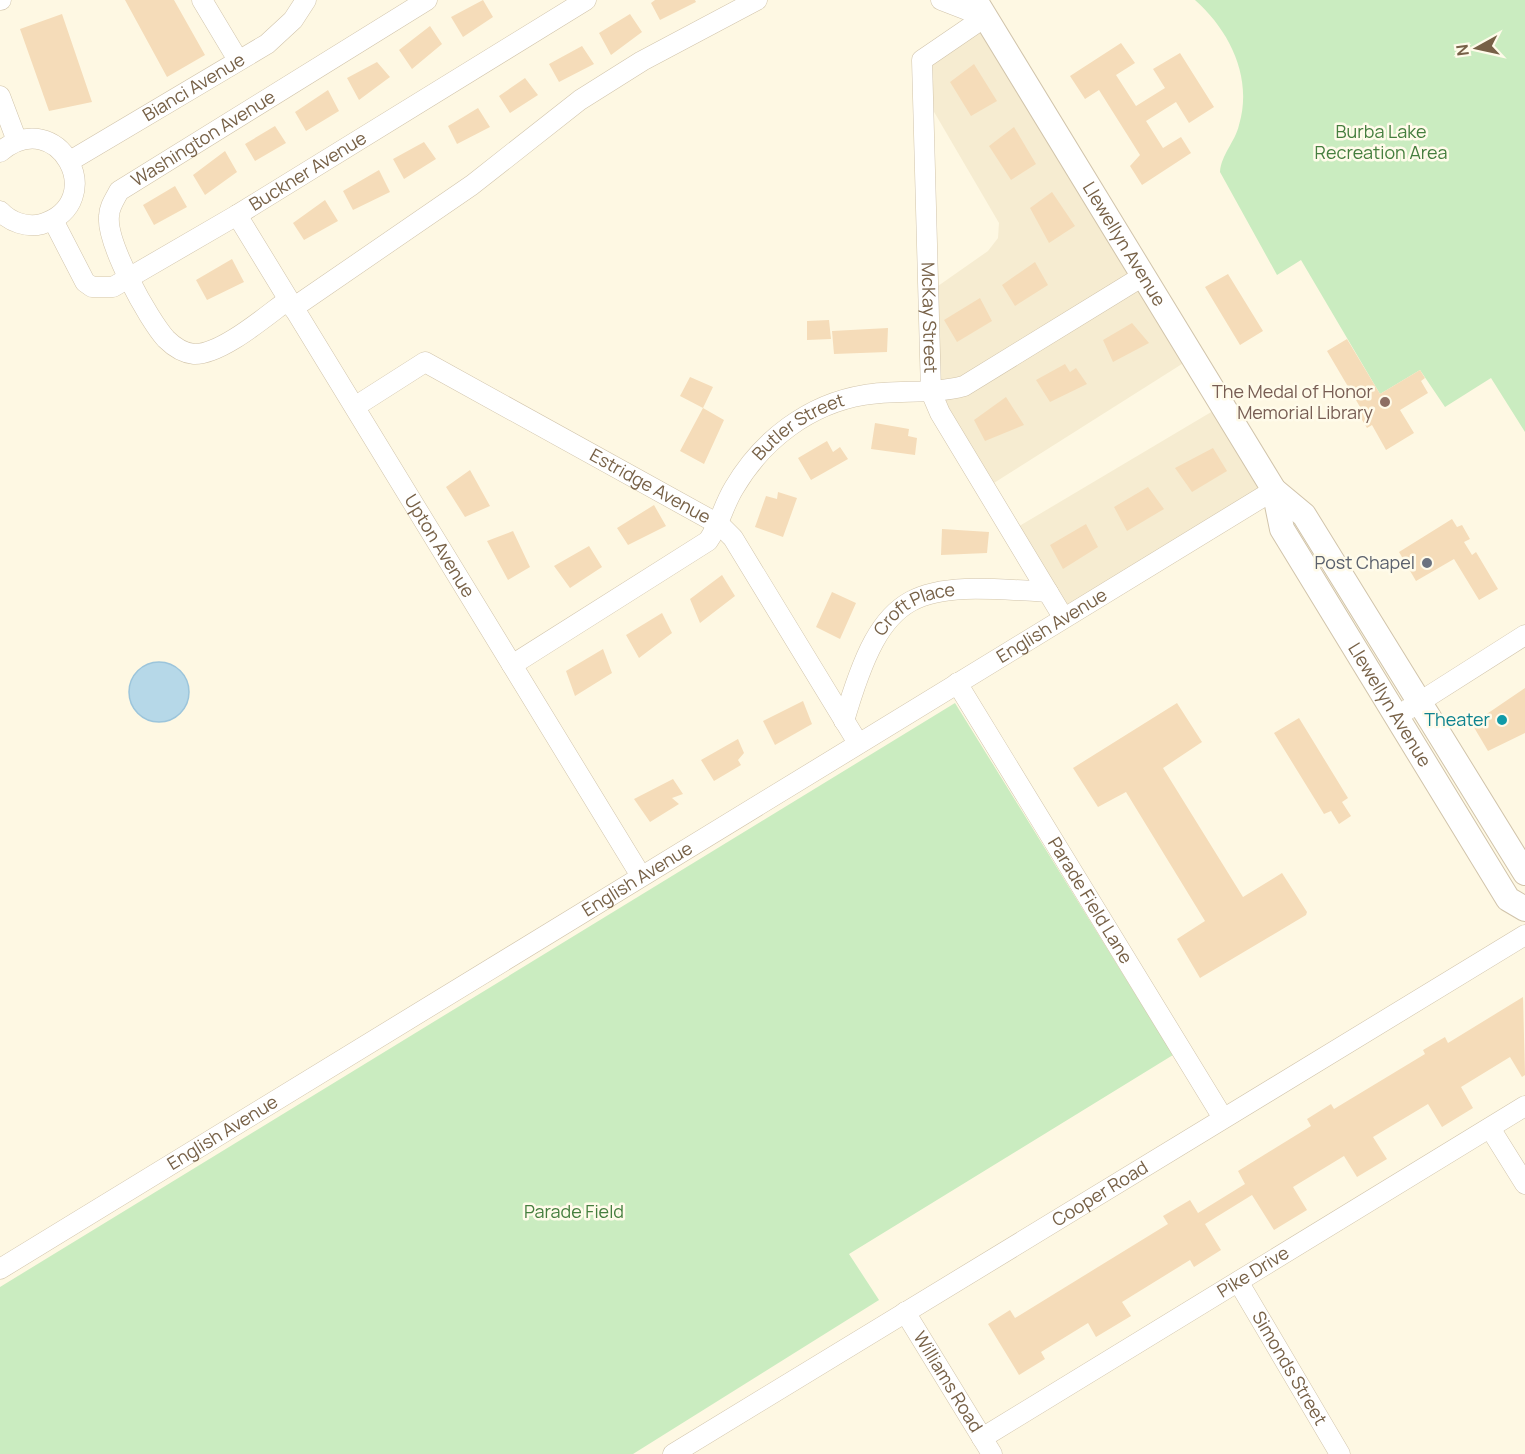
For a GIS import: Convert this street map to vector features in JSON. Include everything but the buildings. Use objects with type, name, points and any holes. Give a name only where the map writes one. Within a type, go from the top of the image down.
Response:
[{"type":"street","points":[[202,0],[238,60]]},
{"type":"street","name":"Bianci Avenue","points":[[70,161],[282,33],[306,0]]},
{"type":"street","name":"Washington Avenue","points":[[427,0],[119,191],[108,216],[111,232],[128,279],[166,339],[181,352],[196,354],[221,346],[291,304],[472,185],[580,100],[642,61],[757,0]]},
{"type":"street","name":"Buckner Avenue","points":[[53,220],[85,282],[92,287],[103,289],[128,279],[237,215],[586,0]]},
{"type":"street","points":[[941,0],[980,8]]},
{"type":"street","name":"Llewellyn Avenue","points":[[980,8],[1274,490],[1304,515],[1525,873]]},
{"type":"street","name":"McKay Street","points":[[980,8],[922,60],[931,392],[940,413],[1063,617]]},
{"type":"street","points":[[0,96],[17,141]]},
{"type":"street","points":[[0,152],[17,141],[27,138],[44,140],[59,147],[70,161],[75,177],[74,194],[66,209],[53,220],[36,225],[20,224],[0,211]]},
{"type":"street","name":"Upton Avenue","points":[[237,215],[356,406],[641,876]]},
{"type":"street","name":"Butler Street","points":[[512,665],[708,541],[720,525],[722,511],[747,467],[775,437],[795,422],[818,410],[865,395],[931,392],[964,386],[1143,276]]},
{"type":"street","name":"Estridge Avenue","points":[[356,406],[425,363],[720,525],[733,538],[858,743]]},
{"type":"street","name":"Llewellyn Avenue","points":[[1274,490],[1282,529],[1508,899],[1525,909]]},
{"type":"street","name":"English Avenue","points":[[0,1269],[1274,490]]},
{"type":"street","name":"Croft Place","points":[[844,721],[864,660],[887,620],[901,605],[923,594],[959,587],[1048,592]]},
{"type":"street","points":[[1396,717],[1525,635]]},
{"type":"street","name":"Parade Field Lane","points":[[957,683],[1223,1118]]},
{"type":"street","name":"Cooper Road","points":[[673,1454],[1525,935]]},
{"type":"street","name":"Pike Drive","points":[[987,1446],[1239,1283],[1525,1106]]},
{"type":"street","points":[[1490,1128],[1525,1184]]},
{"type":"street","name":"Simonds Street","points":[[1239,1283],[1332,1451]]},
{"type":"street","name":"Williams Road","points":[[905,1312],[987,1446]]},
{"type":"shaded area","points":[[985,17],[1193,357],[986,488],[940,413],[928,293],[988,251],[998,238],[999,223],[923,93],[922,60]]},
{"type":"shaded area","points":[[1223,405],[1274,490],[1063,617],[1011,531]]},
{"type":"green space","name":"Burba Lake Recreation Area","points":[[1195,0],[1525,0],[1525,432],[1491,378],[1445,407],[1420,370],[1380,394],[1301,260],[1277,275],[1220,172],[1239,125],[1243,107],[1243,90],[1235,56],[1228,41],[1208,12]]},
{"type":"green space","name":"Parade Field","points":[[955,703],[1173,1055],[849,1254],[879,1300],[633,1454],[0,1454],[0,1287]]},
{"type":"water","points":[[159,662],[176,667],[184,675],[189,692],[184,709],[176,717],[159,722],[142,717],[134,709],[129,692],[134,675],[142,667]]},
{"type":"place","name":"The Medal of Honor Memorial Library","points":[[1385,402]]},
{"type":"place","name":"Post Chapel","points":[[1427,563]]},
{"type":"place","name":"Theater","points":[[1502,720]]}]
